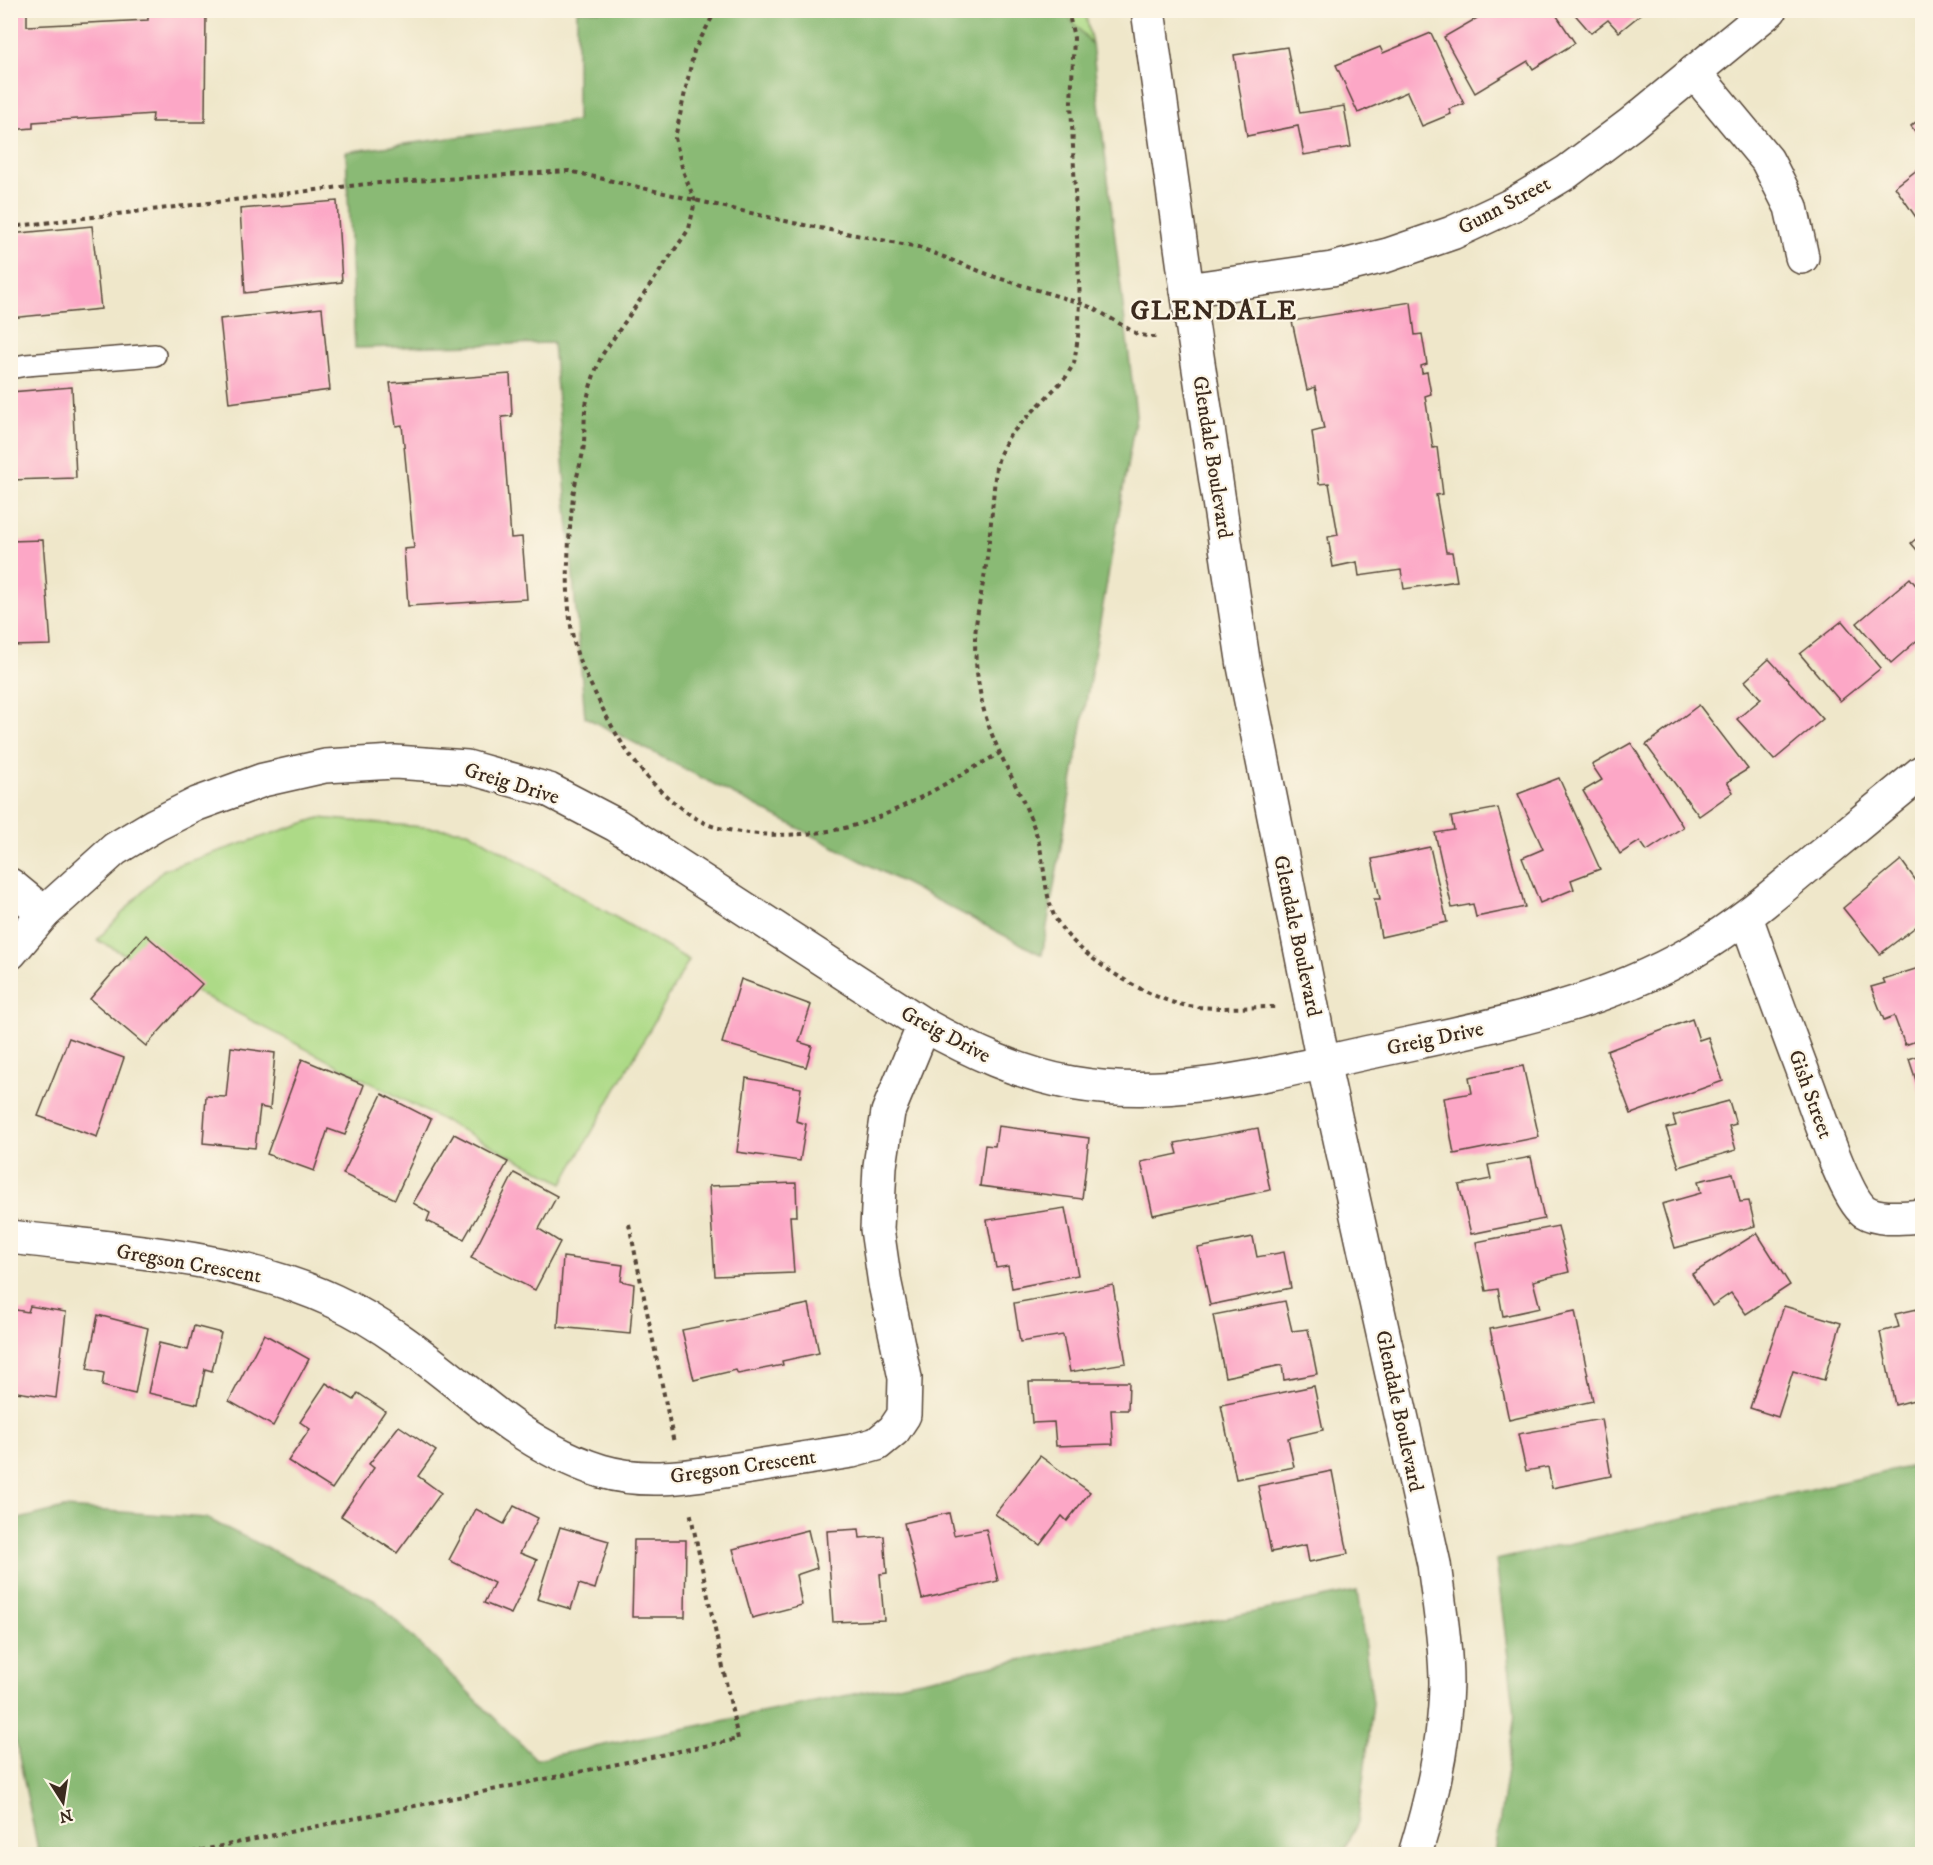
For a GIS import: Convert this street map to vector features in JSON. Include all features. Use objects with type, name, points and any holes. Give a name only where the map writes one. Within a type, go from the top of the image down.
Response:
[{"type":"street","name":"Glendale Boulevard","points":[[1148,10],[1187,290],[1244,666],[1323,1062],[1434,1564],[1444,1638],[1446,1683],[1442,1730],[1430,1805],[1415,1854]]},
{"type":"street","name":"Gunn Street","points":[[1187,290],[1332,269],[1388,255],[1452,233],[1514,204],[1567,172],[1631,124],[1770,10]]},
{"type":"street","points":[[1694,72],[1767,160],[1791,207],[1802,257]]},
{"type":"street","name":"Greig Drive","points":[[10,953],[44,913],[115,849],[197,804],[263,780],[325,766],[395,762],[466,767],[549,790],[616,825],[924,1025],[965,1048],[1012,1068],[1072,1083],[1154,1090],[1213,1084],[1505,1024],[1571,1004],[1653,972],[1693,952],[1746,918],[1923,772]]},
{"type":"street","points":[[10,885],[44,913]]},
{"type":"street","name":"Gish Street","points":[[1746,918],[1833,1152],[1854,1198],[1864,1210],[1882,1217],[1923,1216]]},
{"type":"street","name":"Gregson Crescent","points":[[10,1237],[195,1260],[267,1275],[334,1301],[387,1330],[527,1435],[558,1454],[602,1471],[639,1478],[683,1478],[852,1451],[877,1444],[894,1430],[904,1415],[905,1378],[885,1284],[877,1229],[880,1166],[888,1112],[924,1025]]},
{"type":"lane","points":[[10,368],[155,355]]},
{"type":"path","points":[[716,10],[694,51],[675,138],[682,171],[695,201],[689,229],[602,355],[592,378],[586,410],[583,449],[573,495],[567,591],[576,651],[602,709],[622,744],[640,768],[658,788],[690,814],[716,828],[750,834],[793,835],[845,828],[904,805],[1000,753]]},
{"type":"path","points":[[1068,10],[1074,38],[1071,102],[1080,303],[1078,337],[1074,363],[1066,377],[1009,436],[996,467],[987,556],[975,637],[983,707],[994,742],[1036,834],[1053,913],[1063,930],[1082,950],[1123,979],[1160,998],[1184,1005],[1275,1007]]},
{"type":"path","points":[[10,227],[366,184],[568,171],[794,223],[918,247],[995,277],[1080,303],[1137,333],[1151,338],[1158,337]]},
{"type":"path","points":[[629,1224],[675,1446]]},
{"type":"path","points":[[183,1854],[738,1739],[690,1509]]},
{"type":"green space","points":[[577,11],[1063,11],[1092,44],[1136,415],[1042,955],[585,717],[553,343],[355,348],[346,152],[577,121]]},
{"type":"green space","points":[[1063,11],[1085,11],[1092,44]]},
{"type":"green space","points":[[319,818],[468,831],[689,960],[563,1183],[97,940],[163,870]]},
{"type":"green space","points":[[1922,1464],[1922,1854],[1495,1854],[1515,1714],[1496,1560]]},
{"type":"green space","points":[[64,1508],[206,1518],[376,1601],[536,1759],[1357,1591],[1373,1703],[1358,1821],[1343,1854],[39,1854],[11,1718],[11,1521]]},
{"type":"building","points":[[10,10],[27,10],[27,26],[148,20],[148,10],[206,10],[205,122],[152,122],[153,114],[33,122],[33,128],[10,130]]},
{"type":"building","points":[[1491,10],[1553,10],[1575,43],[1533,69],[1528,61],[1475,93],[1444,37]]},
{"type":"building","points":[[1571,10],[1646,10],[1619,32],[1608,20],[1591,33]]},
{"type":"building","points":[[1431,33],[1464,104],[1449,109],[1451,114],[1422,126],[1407,92],[1358,113],[1336,65],[1380,47],[1383,53]]},
{"type":"building","points":[[1287,47],[1300,113],[1344,106],[1351,147],[1304,155],[1298,126],[1247,136],[1234,55]]},
{"type":"building","points":[[1922,117],[1922,141],[1911,126]]},
{"type":"building","points":[[1922,166],[1922,226],[1895,187]]},
{"type":"building","points":[[337,201],[342,282],[245,293],[240,209]]},
{"type":"building","points":[[92,226],[101,309],[10,318],[10,234]]},
{"type":"building","points":[[1411,302],[1415,335],[1422,334],[1427,364],[1421,366],[1422,373],[1427,372],[1431,394],[1425,396],[1433,448],[1437,447],[1443,494],[1436,495],[1446,552],[1452,552],[1457,581],[1404,589],[1401,570],[1359,576],[1357,562],[1333,567],[1328,537],[1338,535],[1329,483],[1319,484],[1312,432],[1324,429],[1315,387],[1307,390],[1292,321]]},
{"type":"building","points":[[322,308],[330,390],[229,403],[220,319]]},
{"type":"building","points":[[510,374],[512,416],[502,417],[511,538],[522,537],[527,599],[408,606],[404,549],[414,548],[402,425],[396,426],[390,383]]},
{"type":"building","points":[[72,387],[76,478],[10,480],[10,392]]},
{"type":"building","points":[[1922,534],[1922,556],[1911,543]]},
{"type":"building","points":[[43,540],[51,645],[10,646],[10,541]]},
{"type":"building","points":[[1910,578],[1922,593],[1922,636],[1891,663],[1857,623]]},
{"type":"building","points":[[1842,621],[1881,668],[1840,701],[1800,654]]},
{"type":"building","points":[[1769,659],[1823,719],[1774,760],[1737,719],[1761,699],[1745,681]]},
{"type":"building","points":[[1699,705],[1748,769],[1727,782],[1733,792],[1699,816],[1646,745]]},
{"type":"building","points":[[1631,743],[1683,827],[1647,851],[1640,841],[1620,854],[1583,791],[1602,780],[1592,765]]},
{"type":"building","points":[[1559,778],[1600,869],[1571,880],[1574,889],[1540,903],[1522,858],[1543,849],[1518,794]]},
{"type":"building","points":[[1498,808],[1525,907],[1476,917],[1473,904],[1452,908],[1435,833],[1454,830],[1451,817]]},
{"type":"building","points":[[1430,847],[1447,922],[1381,937],[1374,899],[1380,899],[1372,859]]},
{"type":"building","points":[[1901,860],[1922,889],[1922,922],[1880,954],[1843,908]]},
{"type":"building","points":[[146,935],[202,984],[146,1046],[90,999]]},
{"type":"building","points":[[1922,967],[1922,1039],[1905,1045],[1894,1016],[1884,1020],[1871,987],[1885,983],[1883,979]]},
{"type":"building","points":[[741,979],[811,1005],[799,1042],[812,1046],[806,1067],[722,1043]]},
{"type":"building","points":[[1692,1019],[1699,1040],[1708,1037],[1723,1081],[1631,1114],[1607,1051]]},
{"type":"building","points":[[69,1038],[124,1058],[97,1137],[38,1116]]},
{"type":"building","points":[[231,1047],[275,1053],[270,1109],[260,1107],[255,1148],[203,1143],[206,1096],[226,1097]]},
{"type":"building","points":[[1922,1054],[1922,1099],[1909,1059]]},
{"type":"building","points":[[302,1059],[364,1085],[345,1135],[328,1129],[314,1171],[267,1154]]},
{"type":"building","points":[[1523,1066],[1539,1137],[1454,1154],[1444,1098],[1472,1093],[1469,1077]]},
{"type":"building","points":[[746,1078],[801,1088],[796,1121],[806,1124],[800,1161],[737,1152]]},
{"type":"building","points":[[382,1094],[431,1119],[395,1199],[343,1174]]},
{"type":"building","points":[[1729,1101],[1736,1124],[1729,1126],[1736,1150],[1679,1167],[1666,1128],[1676,1126],[1673,1116]]},
{"type":"building","points":[[998,1126],[1089,1138],[1082,1199],[980,1186],[985,1145],[995,1146]]},
{"type":"building","points":[[1258,1128],[1270,1190],[1153,1215],[1141,1162],[1178,1154],[1175,1143]]},
{"type":"building","points":[[454,1134],[508,1162],[464,1239],[427,1221],[430,1213],[413,1203]]},
{"type":"building","points":[[1531,1157],[1544,1219],[1471,1234],[1459,1185],[1491,1179],[1488,1165]]},
{"type":"building","points":[[514,1173],[557,1196],[539,1229],[560,1242],[535,1290],[471,1258]]},
{"type":"building","points":[[1733,1173],[1740,1202],[1749,1201],[1755,1226],[1675,1248],[1662,1204],[1701,1193],[1698,1181]]},
{"type":"building","points":[[796,1183],[797,1216],[790,1216],[794,1273],[715,1276],[709,1186]]},
{"type":"building","points":[[1065,1208],[1078,1275],[1012,1288],[1008,1266],[996,1268],[987,1220]]},
{"type":"building","points":[[1558,1226],[1569,1272],[1533,1281],[1540,1308],[1503,1316],[1498,1289],[1486,1291],[1476,1242]]},
{"type":"building","points":[[1757,1233],[1790,1285],[1746,1314],[1731,1293],[1712,1306],[1692,1274]]},
{"type":"building","points":[[1253,1237],[1257,1257],[1284,1252],[1291,1288],[1210,1305],[1198,1248]]},
{"type":"building","points":[[563,1257],[623,1265],[621,1281],[634,1284],[630,1334],[558,1327]]},
{"type":"building","points":[[1113,1285],[1126,1363],[1070,1372],[1063,1335],[1020,1342],[1014,1303]]},
{"type":"building","points":[[1285,1301],[1292,1331],[1308,1329],[1317,1374],[1284,1380],[1282,1365],[1225,1377],[1213,1315]]},
{"type":"building","points":[[809,1304],[819,1353],[782,1361],[783,1365],[738,1374],[736,1370],[694,1380],[682,1330]]},
{"type":"building","points":[[30,1306],[66,1312],[56,1398],[10,1391],[10,1309],[28,1312]]},
{"type":"building","points":[[1784,1306],[1841,1323],[1824,1380],[1793,1371],[1778,1417],[1750,1408]]},
{"type":"building","points":[[1922,1308],[1922,1398],[1895,1405],[1880,1332],[1899,1327],[1895,1314]]},
{"type":"building","points":[[1575,1311],[1593,1401],[1509,1420],[1490,1329]]},
{"type":"building","points":[[98,1315],[148,1328],[135,1394],[102,1386],[104,1373],[87,1369]]},
{"type":"building","points":[[194,1326],[221,1333],[212,1371],[205,1369],[198,1404],[148,1393],[159,1343],[188,1350]]},
{"type":"building","points":[[264,1334],[309,1359],[273,1426],[229,1401]]},
{"type":"building","points":[[1029,1382],[1129,1382],[1128,1410],[1111,1410],[1113,1444],[1056,1446],[1054,1422],[1032,1423]]},
{"type":"building","points":[[326,1383],[354,1400],[358,1393],[385,1411],[332,1489],[288,1461],[310,1429],[300,1422]]},
{"type":"building","points":[[1314,1386],[1323,1430],[1288,1438],[1294,1467],[1236,1479],[1221,1405]]},
{"type":"building","points":[[1601,1419],[1611,1476],[1552,1488],[1548,1467],[1526,1471],[1518,1434]]},
{"type":"building","points":[[399,1426],[436,1451],[418,1476],[441,1493],[397,1553],[341,1516],[374,1468],[369,1464]]},
{"type":"building","points":[[1040,1456],[1090,1492],[1067,1521],[1062,1516],[1040,1545],[995,1514]]},
{"type":"building","points":[[1332,1471],[1348,1554],[1309,1562],[1306,1545],[1271,1552],[1258,1486]]},
{"type":"building","points":[[514,1506],[538,1518],[520,1553],[537,1560],[511,1614],[484,1603],[494,1583],[449,1560],[476,1509],[504,1524]]},
{"type":"building","points":[[949,1513],[954,1535],[986,1529],[998,1581],[922,1599],[904,1523]]},
{"type":"building","points":[[560,1527],[609,1541],[595,1589],[579,1584],[571,1609],[537,1599]]},
{"type":"building","points":[[859,1529],[860,1538],[884,1536],[887,1573],[880,1574],[884,1620],[833,1622],[827,1531]]},
{"type":"building","points":[[808,1530],[817,1568],[796,1575],[802,1605],[752,1618],[733,1549]]},
{"type":"building","points":[[634,1540],[686,1540],[685,1617],[632,1617]]},
{"type":"district","name":"GLENDALE","points":[[1214,310]]}]
